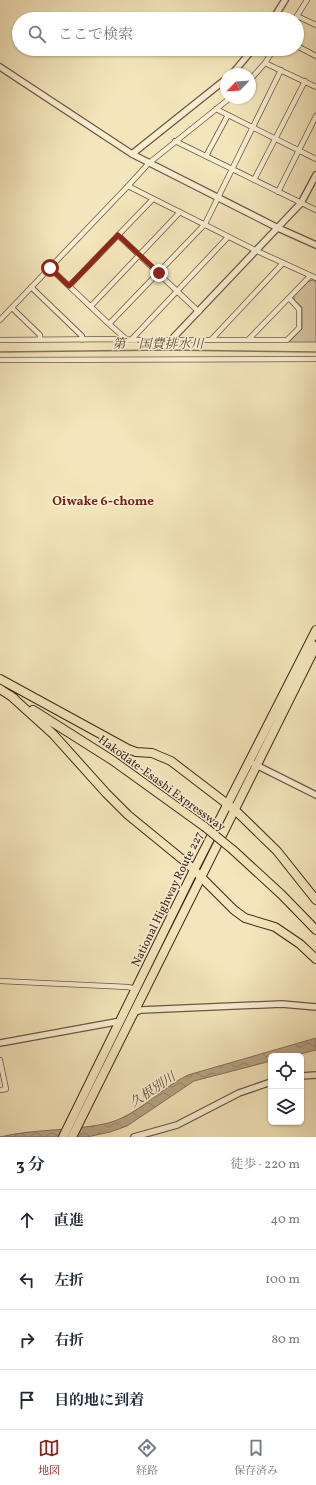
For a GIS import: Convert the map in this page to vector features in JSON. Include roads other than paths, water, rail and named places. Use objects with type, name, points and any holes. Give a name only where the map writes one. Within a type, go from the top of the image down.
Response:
[{"type":"highway","name":"National Highway Route 227","points":[[63,1137],[77,1117],[132,1014],[201,876],[231,808],[316,630]]},
{"type":"highway","name":"National Highway Route 227","points":[[253,764],[316,646]]},
{"type":"highway","points":[[0,679],[128,749],[136,752],[152,753],[171,761],[231,808],[277,851],[316,900]]},
{"type":"highway","name":"Hakodate-Esashi Expressway","points":[[0,689],[112,760],[206,827],[282,895],[316,930]]},
{"type":"highway","points":[[11,696],[53,734],[128,815],[201,876],[245,918],[275,927],[300,944],[316,959]]},
{"type":"highway","name":"National Highway Route 227","points":[[72,1137],[77,1117],[120,1021],[137,990],[194,870],[231,808]]},
{"type":"street","points":[[277,12],[285,0]]},
{"type":"street","points":[[299,12],[307,0]]},
{"type":"street","points":[[304,20],[316,25]]},
{"type":"street","points":[[304,50],[316,56]]},
{"type":"street","points":[[237,68],[247,56]]},
{"type":"street","points":[[256,73],[270,56]]},
{"type":"street","points":[[265,63],[316,87]]},
{"type":"street","points":[[0,67],[132,154],[278,228],[316,245]]},
{"type":"street","points":[[109,324],[205,224],[231,168],[281,70]]},
{"type":"street","points":[[254,180],[305,81]]},
{"type":"street","points":[[132,154],[220,84]]},
{"type":"street","points":[[0,320],[149,163],[222,104]]},
{"type":"street","points":[[216,109],[316,159]]},
{"type":"street","points":[[206,156],[228,115]]},
{"type":"street","points":[[278,192],[316,116]]},
{"type":"street","points":[[175,141],[316,210]]},
{"type":"street","points":[[171,340],[301,203],[316,175]]},
{"type":"street","points":[[128,186],[283,264],[316,278]]},
{"type":"street","points":[[69,286],[153,199]]},
{"type":"street","points":[[91,306],[180,212]]},
{"type":"street","points":[[118,235],[178,290],[199,312]]},
{"type":"street","points":[[128,340],[228,237]]},
{"type":"street","points":[[211,340],[283,264]]},
{"type":"street","points":[[50,268],[128,340]]},
{"type":"street","points":[[248,340],[310,276]]},
{"type":"street","points":[[31,288],[82,336],[82,340]]},
{"type":"street","points":[[0,340],[287,340],[299,328],[299,309],[289,298]]},
{"type":"street","points":[[12,308],[40,335],[40,340]]},
{"type":"street","points":[[0,360],[316,359]]},
{"type":"street","points":[[253,764],[316,795]]},
{"type":"street","points":[[0,981],[128,988],[137,990]]},
{"type":"street","points":[[0,1043],[120,1021],[141,1010],[267,1004],[316,1007]]},
{"type":"street","points":[[0,1060],[6,1089],[0,1090]]},
{"type":"street","points":[[304,1076],[316,1075]]},
{"type":"street","points":[[134,1137],[177,1125],[240,1093],[268,1083]]},
{"type":"water","points":[[316,1038],[316,1050],[304,1053],[268,1053],[268,1062],[194,1081],[127,1126],[110,1132],[87,1137],[0,1137],[12,1134],[104,1124],[127,1115],[188,1075]]},
{"type":"waterway","name":"第一国費排水川","points":[[0,352],[167,350],[316,352]]},
{"type":"district","name":"Oiwake 6-chome","points":[[103,500]]},
{"type":"water label","name":"久根別川","points":[[152,1089]]}]
